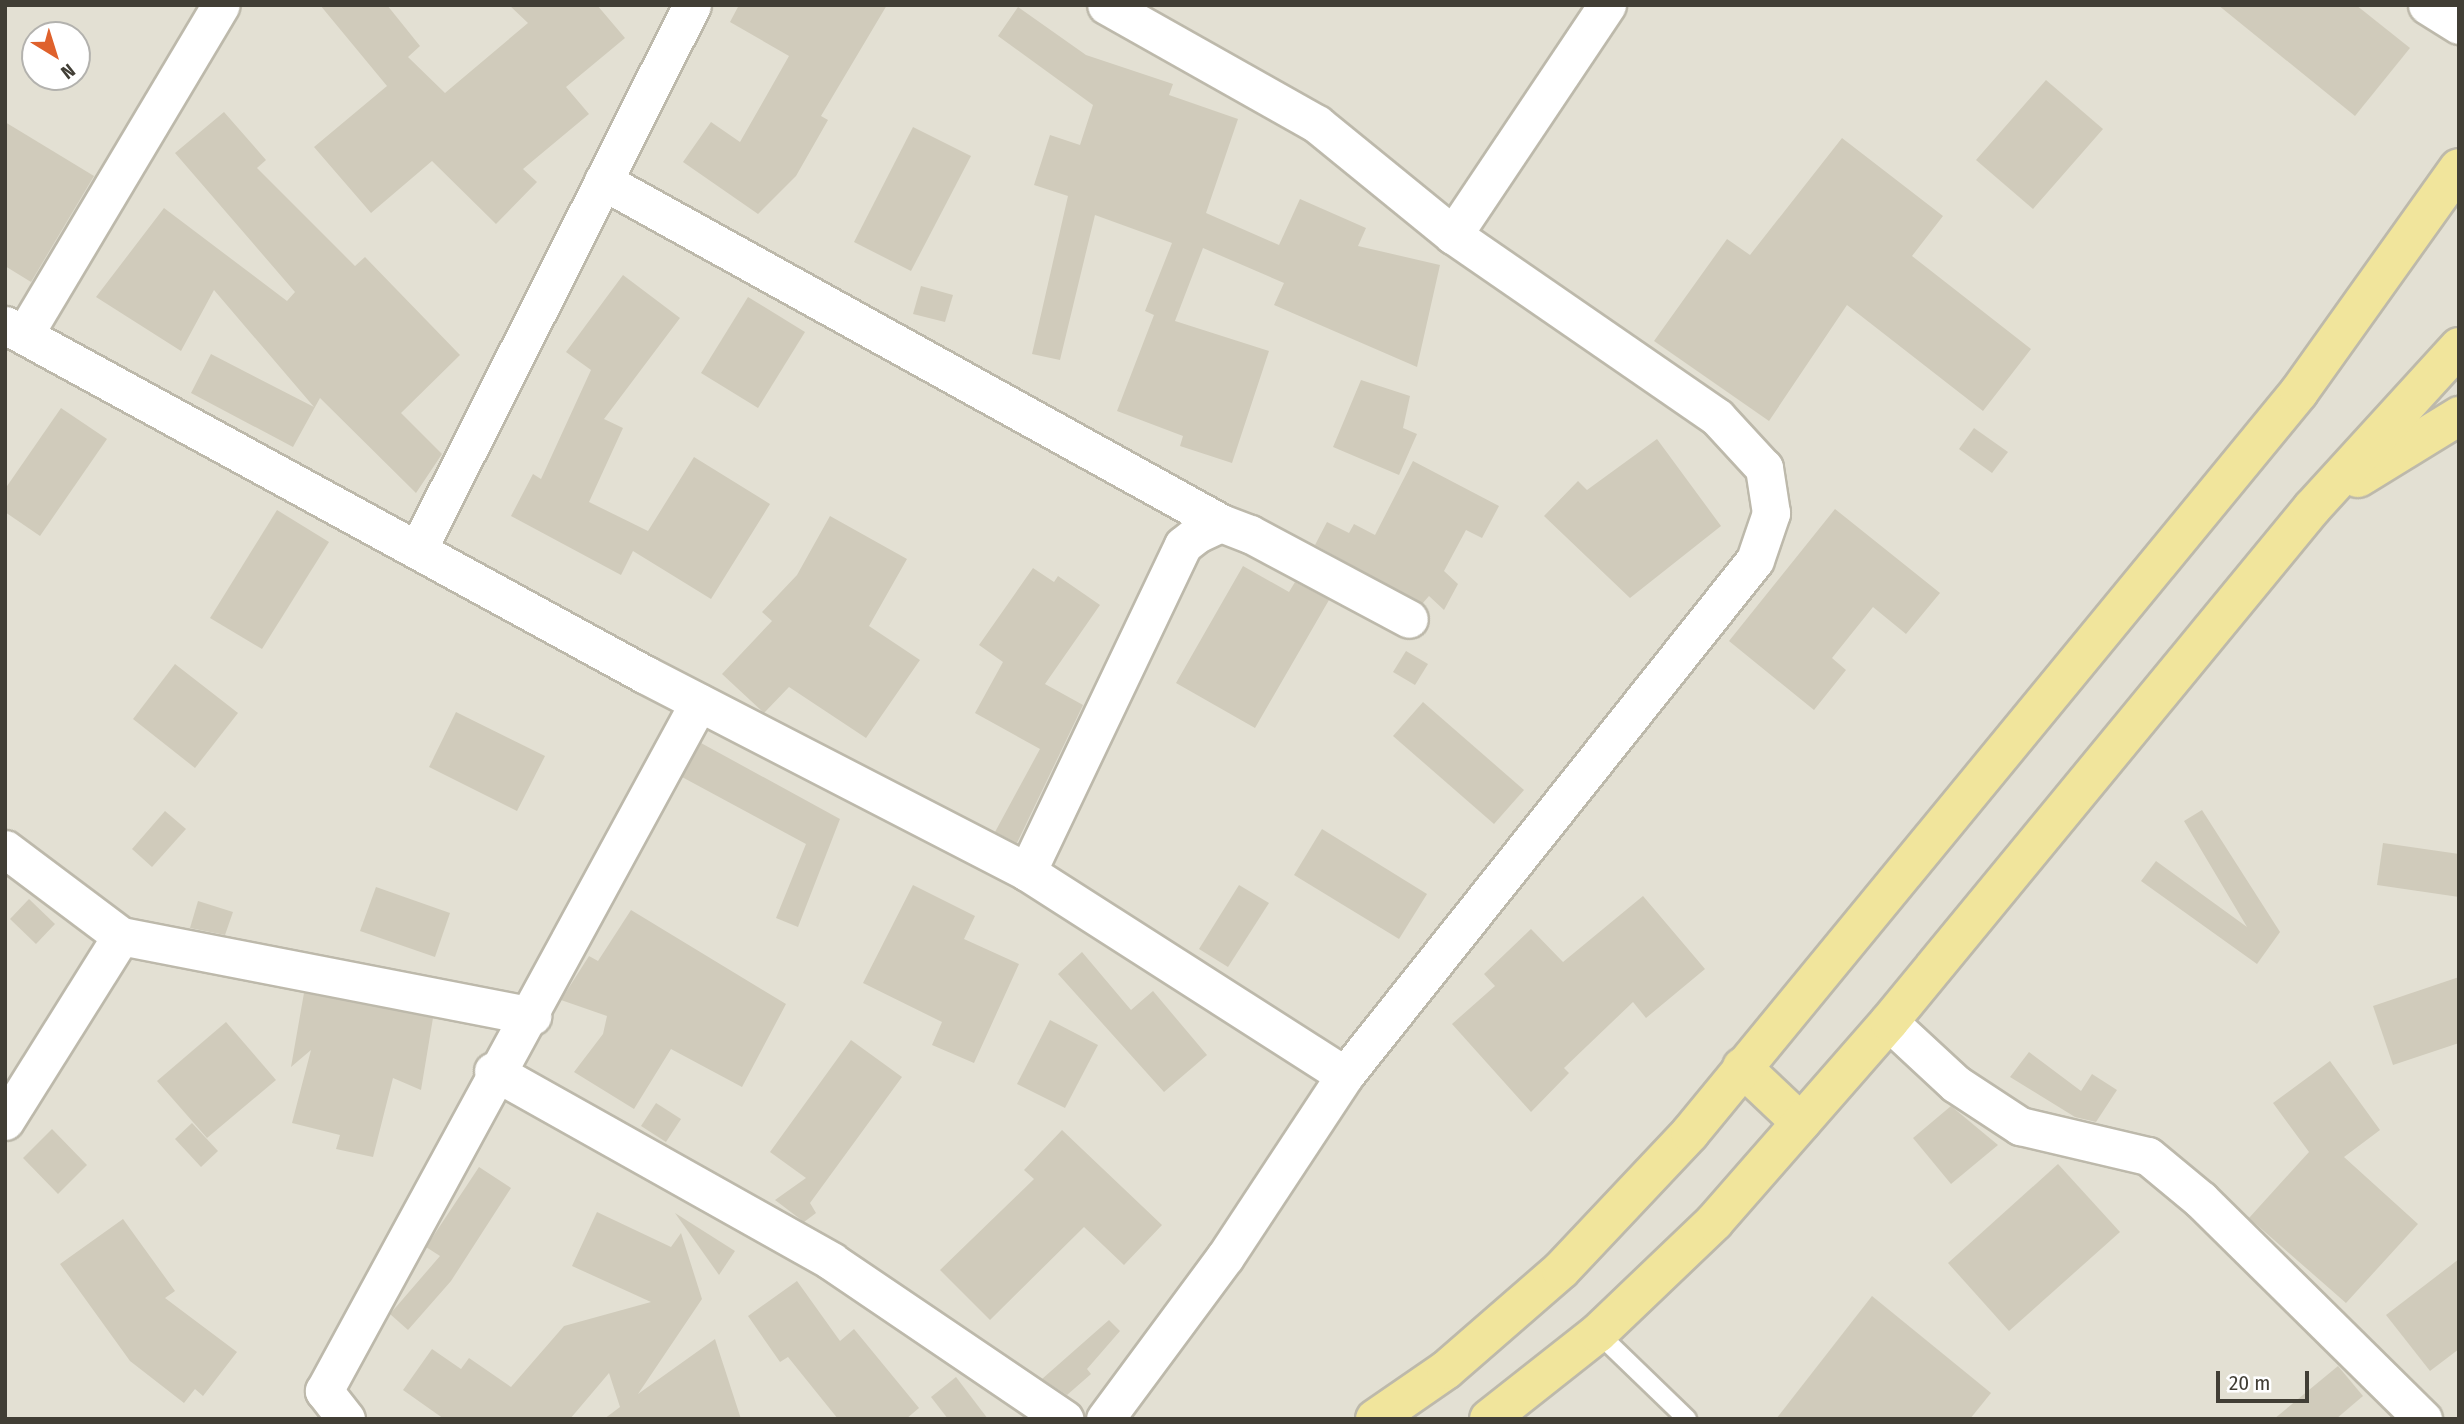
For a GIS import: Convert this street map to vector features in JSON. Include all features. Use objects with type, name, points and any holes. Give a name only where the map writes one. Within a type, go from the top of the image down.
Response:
[{"type":"main road","points":[[1375,1419],[1446,1370],[1561,1270],[1690,1133],[2299,392],[2459,169]]},
{"type":"main road","points":[[1489,1419],[1598,1333],[1714,1222],[1888,1022],[2312,508],[2459,347]]},
{"type":"main road","points":[[2312,508],[2459,416]]},
{"type":"main road","points":[[1742,1068],[1801,1123]]},
{"type":"street","points":[[221,5],[15,330],[419,547],[699,702],[1027,872],[1345,1075]]},
{"type":"street","points":[[419,547],[692,5]]},
{"type":"street","points":[[1105,1419],[1225,1257],[1345,1075],[1755,560],[1771,513],[1764,468],[1717,417],[1453,235],[1317,124],[1106,5]]},
{"type":"street","points":[[1453,235],[1607,5]]},
{"type":"street","points":[[2427,5],[2459,25]]},
{"type":"street","points":[[603,181],[1222,523],[1409,619]]},
{"type":"street","points":[[1027,872],[1183,545],[1222,523]]},
{"type":"street","points":[[346,1419],[324,1391],[493,1071],[531,1016],[699,702]]},
{"type":"street","points":[[5,849],[121,936],[531,1016]]},
{"type":"street","points":[[5,1121],[121,936]]},
{"type":"street","points":[[1888,1022],[1956,1084],[2020,1126],[2148,1156],[2201,1200],[2423,1419]]},
{"type":"street","points":[[493,1071],[831,1261],[1064,1419]]},
{"type":"lane","points":[[1598,1333],[1687,1419]]},
{"type":"shaded area","points":[[5,5],[2459,5],[2459,1419],[5,1419]]},
{"type":"building","points":[[320,5],[387,5],[420,46],[408,57],[445,93],[528,23],[509,5],[597,5],[625,38],[566,87],[589,114],[523,169],[537,182],[496,224],[432,161],[371,213],[314,147],[387,86]]},
{"type":"building","points":[[739,5],[887,5],[821,116],[828,120],[796,176],[758,214],[683,162],[711,122],[740,142],[789,56],[730,22]]},
{"type":"building","points":[[2218,5],[2356,5],[2410,48],[2355,116]]},
{"type":"building","points":[[1018,7],[1086,55],[1173,84],[1169,95],[1238,119],[1206,213],[1279,245],[1300,199],[1366,228],[1358,246],[1440,265],[1417,367],[1274,305],[1284,283],[1203,248],[1175,321],[1269,351],[1232,463],[1180,446],[1183,436],[1117,411],[1154,315],[1145,311],[1172,243],[1095,215],[1060,360],[1032,354],[1068,196],[1034,185],[1050,135],[1080,145],[1093,105],[998,36]]},
{"type":"building","points":[[2046,80],[2103,129],[2033,209],[1976,160]]},
{"type":"building","points":[[224,112],[266,160],[257,168],[355,266],[365,257],[460,355],[401,413],[442,454],[416,493],[320,398],[293,447],[191,393],[211,354],[314,407],[214,290],[181,351],[96,297],[164,208],[287,301],[295,292],[175,153]]},
{"type":"building","points":[[5,122],[94,176],[31,282],[5,266]]},
{"type":"building","points":[[913,127],[971,156],[911,271],[854,242]]},
{"type":"building","points":[[1842,138],[1943,216],[1912,256],[2031,349],[1983,411],[1847,305],[1769,421],[1654,341],[1727,239],[1750,255]]},
{"type":"building","points":[[623,275],[680,318],[604,419],[623,428],[589,502],[648,531],[694,457],[770,504],[711,599],[633,551],[621,575],[511,516],[533,474],[541,479],[591,370],[566,352]]},
{"type":"building","points":[[921,286],[953,295],[945,322],[913,314]]},
{"type":"building","points":[[748,297],[805,332],[758,408],[701,373]]},
{"type":"building","points":[[1361,380],[1410,396],[1403,428],[1417,434],[1399,475],[1333,447]]},
{"type":"building","points":[[61,408],[107,439],[40,536],[5,512],[5,489]]},
{"type":"building","points":[[1974,428],[2008,452],[1992,473],[1959,449]]},
{"type":"building","points":[[1657,439],[1721,526],[1630,598],[1544,516],[1578,481],[1587,490]]},
{"type":"building","points":[[1413,461],[1499,506],[1482,538],[1466,530],[1444,571],[1458,584],[1444,610],[1429,596],[1422,604],[1315,545],[1327,522],[1349,533],[1354,524],[1375,535]]},
{"type":"building","points":[[1835,509],[1940,593],[1906,634],[1873,607],[1832,658],[1846,670],[1814,710],[1729,641]]},
{"type":"building","points":[[277,510],[329,542],[262,649],[210,618]]},
{"type":"building","points":[[830,516],[907,559],[869,626],[920,660],[866,738],[789,687],[764,713],[722,674],[772,621],[762,612],[797,575]]},
{"type":"building","points":[[1243,566],[1289,592],[1295,582],[1329,600],[1255,728],[1176,683]]},
{"type":"building","points":[[1033,568],[1054,582],[1058,576],[1100,605],[1045,684],[1083,705],[1017,843],[995,832],[1040,749],[975,713],[1003,662],[979,645]]},
{"type":"building","points":[[1406,651],[1428,664],[1415,685],[1393,672]]},
{"type":"building","points":[[175,664],[238,713],[195,768],[133,719]]},
{"type":"building","points":[[1423,702],[1524,790],[1494,824],[1393,736]]},
{"type":"building","points":[[456,712],[545,756],[517,811],[429,767]]},
{"type":"building","points":[[701,743],[840,819],[798,927],[776,918],[806,844],[682,777]]},
{"type":"building","points":[[2202,810],[2280,932],[2257,964],[2141,881],[2156,861],[2247,927],[2184,821]]},
{"type":"building","points":[[165,811],[186,829],[152,867],[132,849]]},
{"type":"building","points":[[1322,829],[1427,894],[1399,939],[1294,875]]},
{"type":"building","points":[[2383,843],[2459,854],[2459,897],[2377,885]]},
{"type":"building","points":[[913,885],[975,916],[964,939],[1019,964],[974,1063],[932,1045],[942,1022],[863,983]]},
{"type":"building","points":[[1239,885],[1269,903],[1228,967],[1199,949]]},
{"type":"building","points":[[376,887],[450,913],[435,957],[360,931]]},
{"type":"building","points":[[1643,896],[1705,969],[1646,1018],[1633,1002],[1564,1068],[1569,1073],[1531,1112],[1452,1024],[1495,986],[1484,974],[1531,929],[1563,962]]},
{"type":"building","points":[[29,899],[55,924],[36,944],[10,919]]},
{"type":"building","points":[[198,901],[233,912],[225,935],[190,928]]},
{"type":"building","points":[[631,910],[786,1004],[742,1087],[671,1049],[634,1109],[574,1072],[603,1034],[607,1016],[561,1000],[589,956],[598,961]]},
{"type":"building","points":[[1082,952],[1131,1010],[1153,991],[1207,1055],[1164,1092],[1058,974]]},
{"type":"building","points":[[2459,977],[2459,1043],[2393,1065],[2373,1006]]},
{"type":"building","points":[[304,993],[433,1018],[421,1090],[393,1078],[373,1157],[336,1149],[340,1135],[292,1123],[311,1050],[291,1067]]},
{"type":"building","points":[[1050,1020],[1098,1045],[1065,1108],[1017,1084]]},
{"type":"building","points":[[226,1022],[276,1080],[207,1138],[157,1081]]},
{"type":"building","points":[[851,1040],[902,1077],[810,1203],[816,1213],[804,1222],[775,1200],[806,1178],[770,1152]]},
{"type":"building","points":[[2029,1052],[2081,1091],[2092,1074],[2117,1090],[2096,1122],[2075,1117],[2010,1077]]},
{"type":"building","points":[[2330,1061],[2380,1130],[2344,1157],[2418,1224],[2346,1303],[2249,1218],[2309,1152],[2273,1103]]},
{"type":"building","points":[[656,1103],[681,1119],[666,1142],[641,1126]]},
{"type":"building","points":[[1951,1106],[1998,1145],[1951,1184],[1913,1138]]},
{"type":"building","points":[[192,1123],[218,1151],[201,1167],[175,1139]]},
{"type":"building","points":[[52,1129],[87,1165],[58,1194],[23,1158]]},
{"type":"building","points":[[1062,1130],[1162,1225],[1124,1265],[1084,1227],[990,1320],[940,1270],[1034,1179],[1024,1170]]},
{"type":"building","points":[[2058,1164],[2120,1232],[2009,1331],[1948,1263]]},
{"type":"building","points":[[479,1167],[511,1188],[451,1281],[408,1330],[390,1314],[440,1256],[426,1247]]},
{"type":"building","points":[[597,1212],[671,1247],[681,1233],[702,1299],[638,1394],[715,1339],[741,1419],[604,1419],[620,1407],[609,1373],[570,1419],[444,1419],[403,1390],[432,1349],[461,1369],[469,1358],[511,1387],[564,1326],[651,1302],[572,1266]]},
{"type":"building","points":[[675,1213],[735,1251],[719,1275]]},
{"type":"building","points":[[123,1219],[175,1291],[165,1298],[237,1352],[203,1396],[195,1389],[184,1403],[130,1361],[60,1264]]},
{"type":"building","points":[[2459,1259],[2459,1349],[2430,1371],[2386,1315]]},
{"type":"building","points":[[797,1281],[840,1341],[854,1329],[919,1408],[906,1419],[838,1419],[788,1357],[780,1362],[748,1316]]},
{"type":"building","points":[[1872,1296],[1991,1393],[1970,1419],[1776,1419]]},
{"type":"building","points":[[1109,1320],[1120,1331],[1087,1369],[1091,1374],[1067,1395],[1042,1379]]},
{"type":"building","points":[[2338,1366],[2363,1396],[2336,1419],[2274,1419]]},
{"type":"building","points":[[956,1377],[988,1419],[948,1419],[931,1397]]}]
